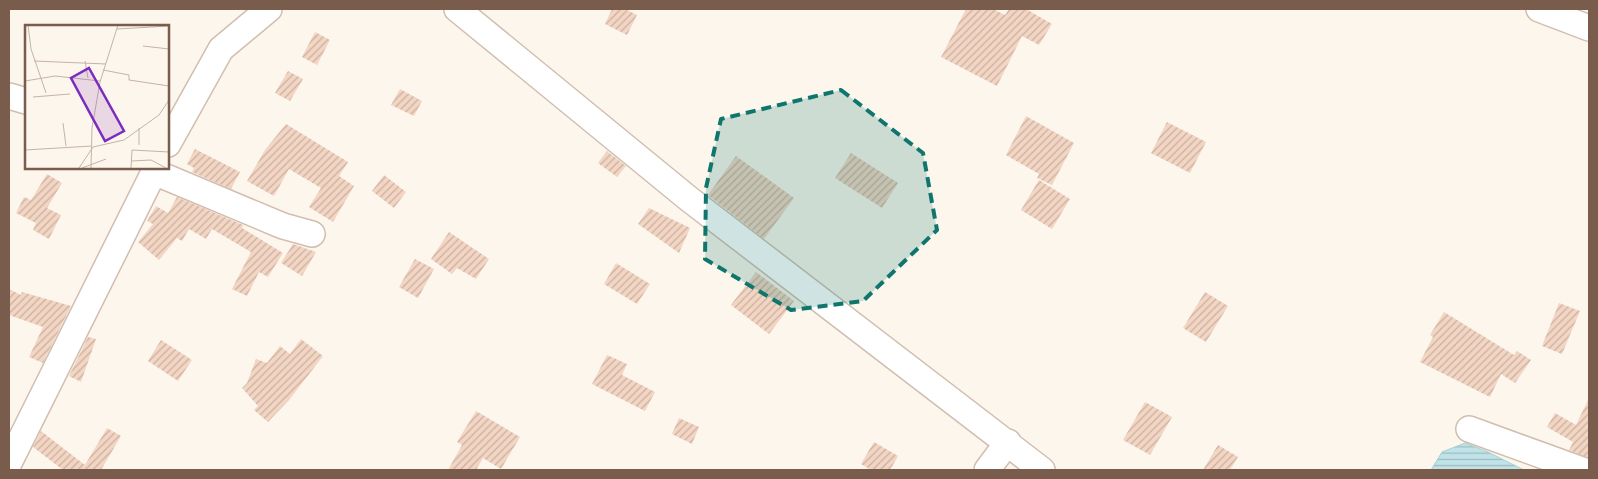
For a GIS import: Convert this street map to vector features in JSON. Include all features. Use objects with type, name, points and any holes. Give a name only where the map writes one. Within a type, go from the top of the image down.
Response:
[{"type":"street","points":[[169,141],[221,49],[269,9]]},
{"type":"street","points":[[457,9],[689,199],[1008,442],[1042,470]]},
{"type":"street","points":[[1539,9],[1589,28]]},
{"type":"street","points":[[9,96],[25,101]]},
{"type":"street","points":[[9,463],[155,170],[283,226],[312,234]]},
{"type":"street","points":[[1470,429],[1582,470]]},
{"type":"street","points":[[987,470],[1008,442]]},
{"type":"highlighted area","points":[[841,90],[923,153],[937,230],[863,301],[791,310],[705,259],[706,188],[721,119]]},
{"type":"water","points":[[1465,443],[1524,470],[1431,470],[1442,452]]},
{"type":"building","points":[[612,9],[625,9],[637,15],[627,35],[605,24]]},
{"type":"building","points":[[966,9],[993,9],[1005,15],[1009,9],[1026,9],[1052,24],[1039,45],[1022,36],[997,86],[941,57]]},
{"type":"building","points":[[315,32],[330,40],[317,65],[302,57]]},
{"type":"building","points":[[288,71],[303,79],[290,101],[275,93]]},
{"type":"building","points":[[400,89],[422,101],[414,116],[391,105]]},
{"type":"building","points":[[1026,116],[1074,143],[1052,185],[1037,178],[1039,174],[1006,155]]},
{"type":"building","points":[[1167,122],[1206,142],[1190,173],[1151,153]]},
{"type":"building","points":[[286,124],[348,162],[339,176],[354,186],[333,222],[309,207],[321,188],[289,169],[274,196],[247,181],[265,150]]},
{"type":"building","points":[[195,149],[240,172],[231,189],[192,172],[194,168],[187,164]]},
{"type":"building","points":[[607,151],[626,166],[617,177],[598,163]]},
{"type":"building","points":[[851,153],[898,183],[882,208],[835,178]]},
{"type":"building","points":[[736,156],[794,198],[764,239],[708,195]]},
{"type":"building","points":[[47,174],[62,183],[47,208],[61,215],[49,239],[33,230],[36,223],[16,213],[24,197],[31,200]]},
{"type":"building","points":[[384,175],[406,192],[394,208],[372,191]]},
{"type":"building","points":[[1039,180],[1070,199],[1052,229],[1021,210]]},
{"type":"building","points":[[177,197],[243,225],[242,228],[283,253],[268,277],[259,272],[247,296],[232,289],[251,252],[212,229],[206,239],[189,229],[182,241],[177,238],[159,260],[138,242],[153,224],[147,221],[156,206],[168,213]]},
{"type":"building","points":[[649,208],[690,228],[679,253],[638,224]]},
{"type":"building","points":[[449,232],[489,259],[476,279],[457,268],[452,274],[431,259]]},
{"type":"building","points":[[293,244],[316,252],[302,276],[281,263]]},
{"type":"building","points":[[415,259],[434,269],[418,298],[399,287]]},
{"type":"building","points":[[616,263],[650,284],[637,304],[604,284]]},
{"type":"building","points":[[756,272],[794,301],[769,334],[731,305]]},
{"type":"building","points":[[9,289],[21,295],[22,292],[71,306],[43,363],[29,357],[43,327],[9,315]]},
{"type":"building","points":[[1205,292],[1228,306],[1206,342],[1183,328]]},
{"type":"building","points":[[1559,303],[1580,311],[1562,354],[1542,346]]},
{"type":"building","points":[[1444,312],[1514,355],[1517,351],[1531,360],[1515,383],[1501,374],[1490,397],[1420,362],[1433,337],[1430,335]]},
{"type":"building","points":[[88,337],[96,339],[81,382],[69,376]]},
{"type":"building","points":[[301,339],[323,356],[289,400],[268,422],[254,410],[258,406],[242,388],[247,383],[256,359],[267,363],[280,346],[290,354]]},
{"type":"building","points":[[161,340],[192,360],[178,381],[148,361]]},
{"type":"building","points":[[607,355],[627,364],[622,375],[655,392],[645,411],[592,384]]},
{"type":"building","points":[[1589,398],[1589,458],[1569,450],[1573,442],[1547,427],[1555,413],[1576,425]]},
{"type":"building","points":[[1145,402],[1172,417],[1150,455],[1123,440]]},
{"type":"building","points":[[476,411],[520,437],[501,469],[483,458],[476,470],[448,470],[462,445],[457,442]]},
{"type":"building","points":[[679,418],[699,427],[692,444],[672,434]]},
{"type":"building","points":[[107,428],[121,436],[101,470],[63,470],[33,447],[41,431],[85,465]]},
{"type":"building","points":[[874,442],[898,456],[890,470],[871,470],[861,464]]},
{"type":"building","points":[[1218,445],[1238,457],[1230,470],[1203,470]]}]
